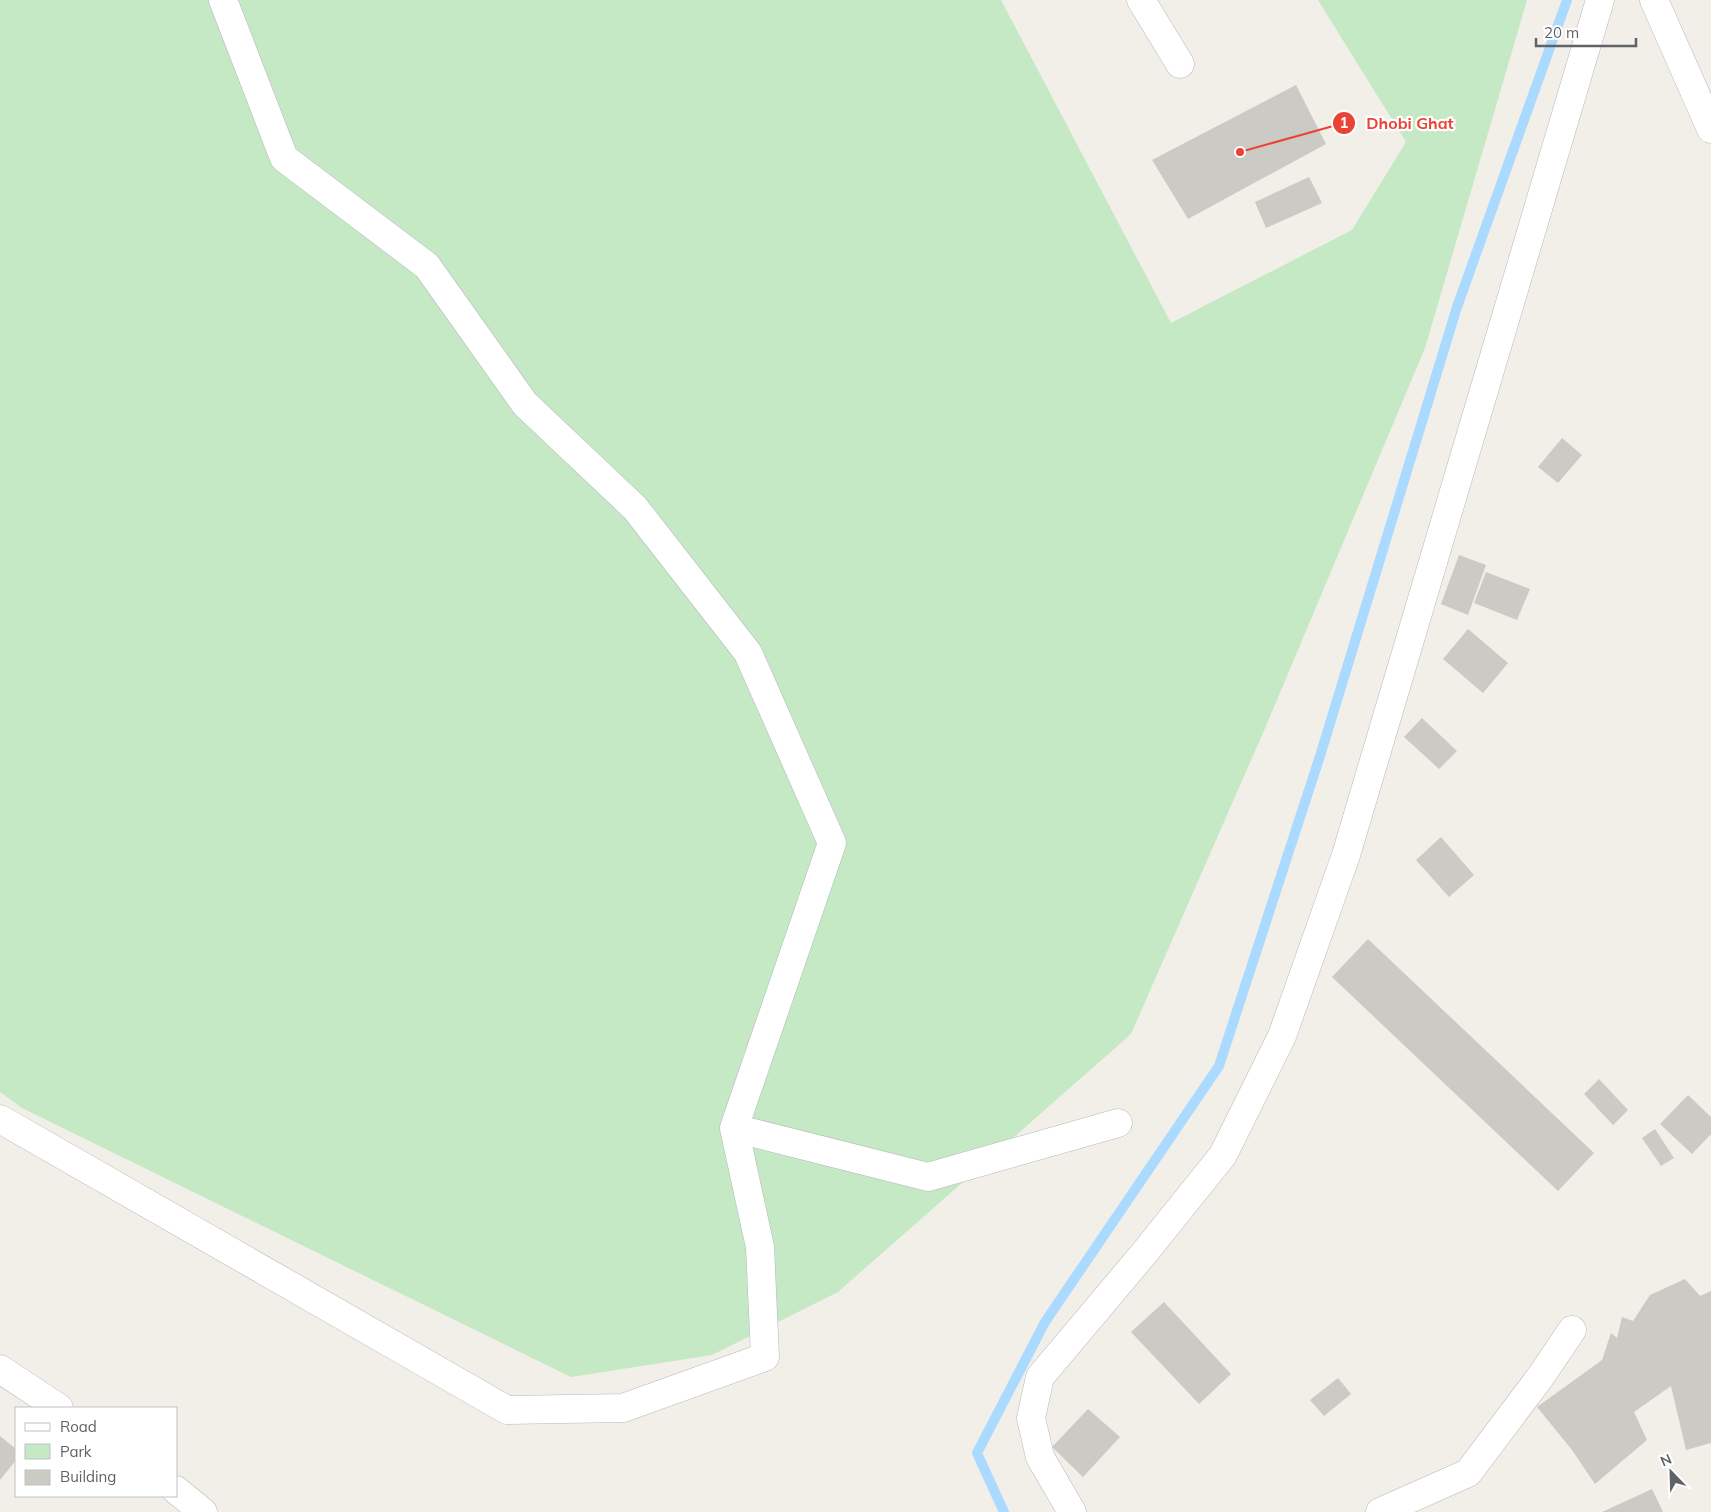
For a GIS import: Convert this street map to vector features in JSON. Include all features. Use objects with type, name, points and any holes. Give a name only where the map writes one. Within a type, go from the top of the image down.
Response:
[{"type":"street","points":[[0,1120],[507,1410],[623,1408],[765,1358],[760,1247],[734,1128],[832,843],[748,653],[635,508],[525,404],[427,266],[284,158],[223,0]]},
{"type":"street","points":[[1141,0],[1180,64]]},
{"type":"street","points":[[1072,1512],[1040,1457],[1031,1418],[1040,1377],[1146,1251],[1223,1155],[1282,1036],[1346,855],[1600,0]]},
{"type":"street","points":[[1654,0],[1711,129]]},
{"type":"street","points":[[734,1128],[928,1177],[1118,1123]]},
{"type":"street","points":[[1380,1512],[1468,1473],[1541,1376],[1572,1330]]},
{"type":"street","points":[[0,1369],[57,1407]]},
{"type":"street","points":[[178,1492],[203,1512]]},
{"type":"green space","points":[[0,0],[1001,0],[1171,323],[1352,230],[1406,142],[1318,0],[1527,0],[1425,348],[1266,726],[1131,1034],[838,1292],[712,1355],[571,1377],[22,1108],[0,1092]]},
{"type":"building","points":[[1296,85],[1326,144],[1188,219],[1152,160]]},
{"type":"building","points":[[1309,177],[1322,203],[1266,228],[1255,202]]},
{"type":"building","points":[[1562,438],[1582,455],[1558,483],[1538,467]]},
{"type":"building","points":[[1459,555],[1486,565],[1468,615],[1441,604]]},
{"type":"building","points":[[1486,572],[1530,589],[1517,620],[1474,603]]},
{"type":"building","points":[[1468,629],[1508,663],[1483,693],[1443,659]]},
{"type":"building","points":[[1422,718],[1457,751],[1439,769],[1404,737]]},
{"type":"building","points":[[1441,837],[1474,875],[1449,897],[1416,860]]},
{"type":"building","points":[[1368,939],[1594,1153],[1558,1191],[1332,977]]},
{"type":"building","points":[[1599,1079],[1628,1110],[1613,1125],[1584,1094]]},
{"type":"building","points":[[1688,1095],[1711,1117],[1711,1134],[1692,1154],[1660,1124]]},
{"type":"building","points":[[1655,1129],[1674,1158],[1661,1166],[1642,1138]]},
{"type":"building","points":[[1685,1279],[1700,1296],[1711,1291],[1711,1443],[1686,1450],[1671,1386],[1634,1412],[1647,1440],[1595,1484],[1572,1450],[1537,1407],[1602,1360],[1611,1333],[1617,1338],[1622,1317],[1633,1321],[1650,1295]]},
{"type":"building","points":[[1164,1302],[1231,1374],[1199,1404],[1131,1332]]},
{"type":"building","points":[[1338,1378],[1351,1394],[1324,1416],[1310,1400]]},
{"type":"building","points":[[1088,1409],[1120,1437],[1083,1477],[1052,1447]]},
{"type":"building","points":[[0,1436],[15,1448],[15,1461],[0,1480]]},
{"type":"building","points":[[1652,1489],[1663,1512],[1602,1512]]},
{"type":"waterway","points":[[1004,1512],[977,1453],[1045,1322],[1219,1066],[1320,756],[1457,307],[1567,0]]},
{"type":"place","name":"Dhobi Ghat","points":[[1240,152]]}]
